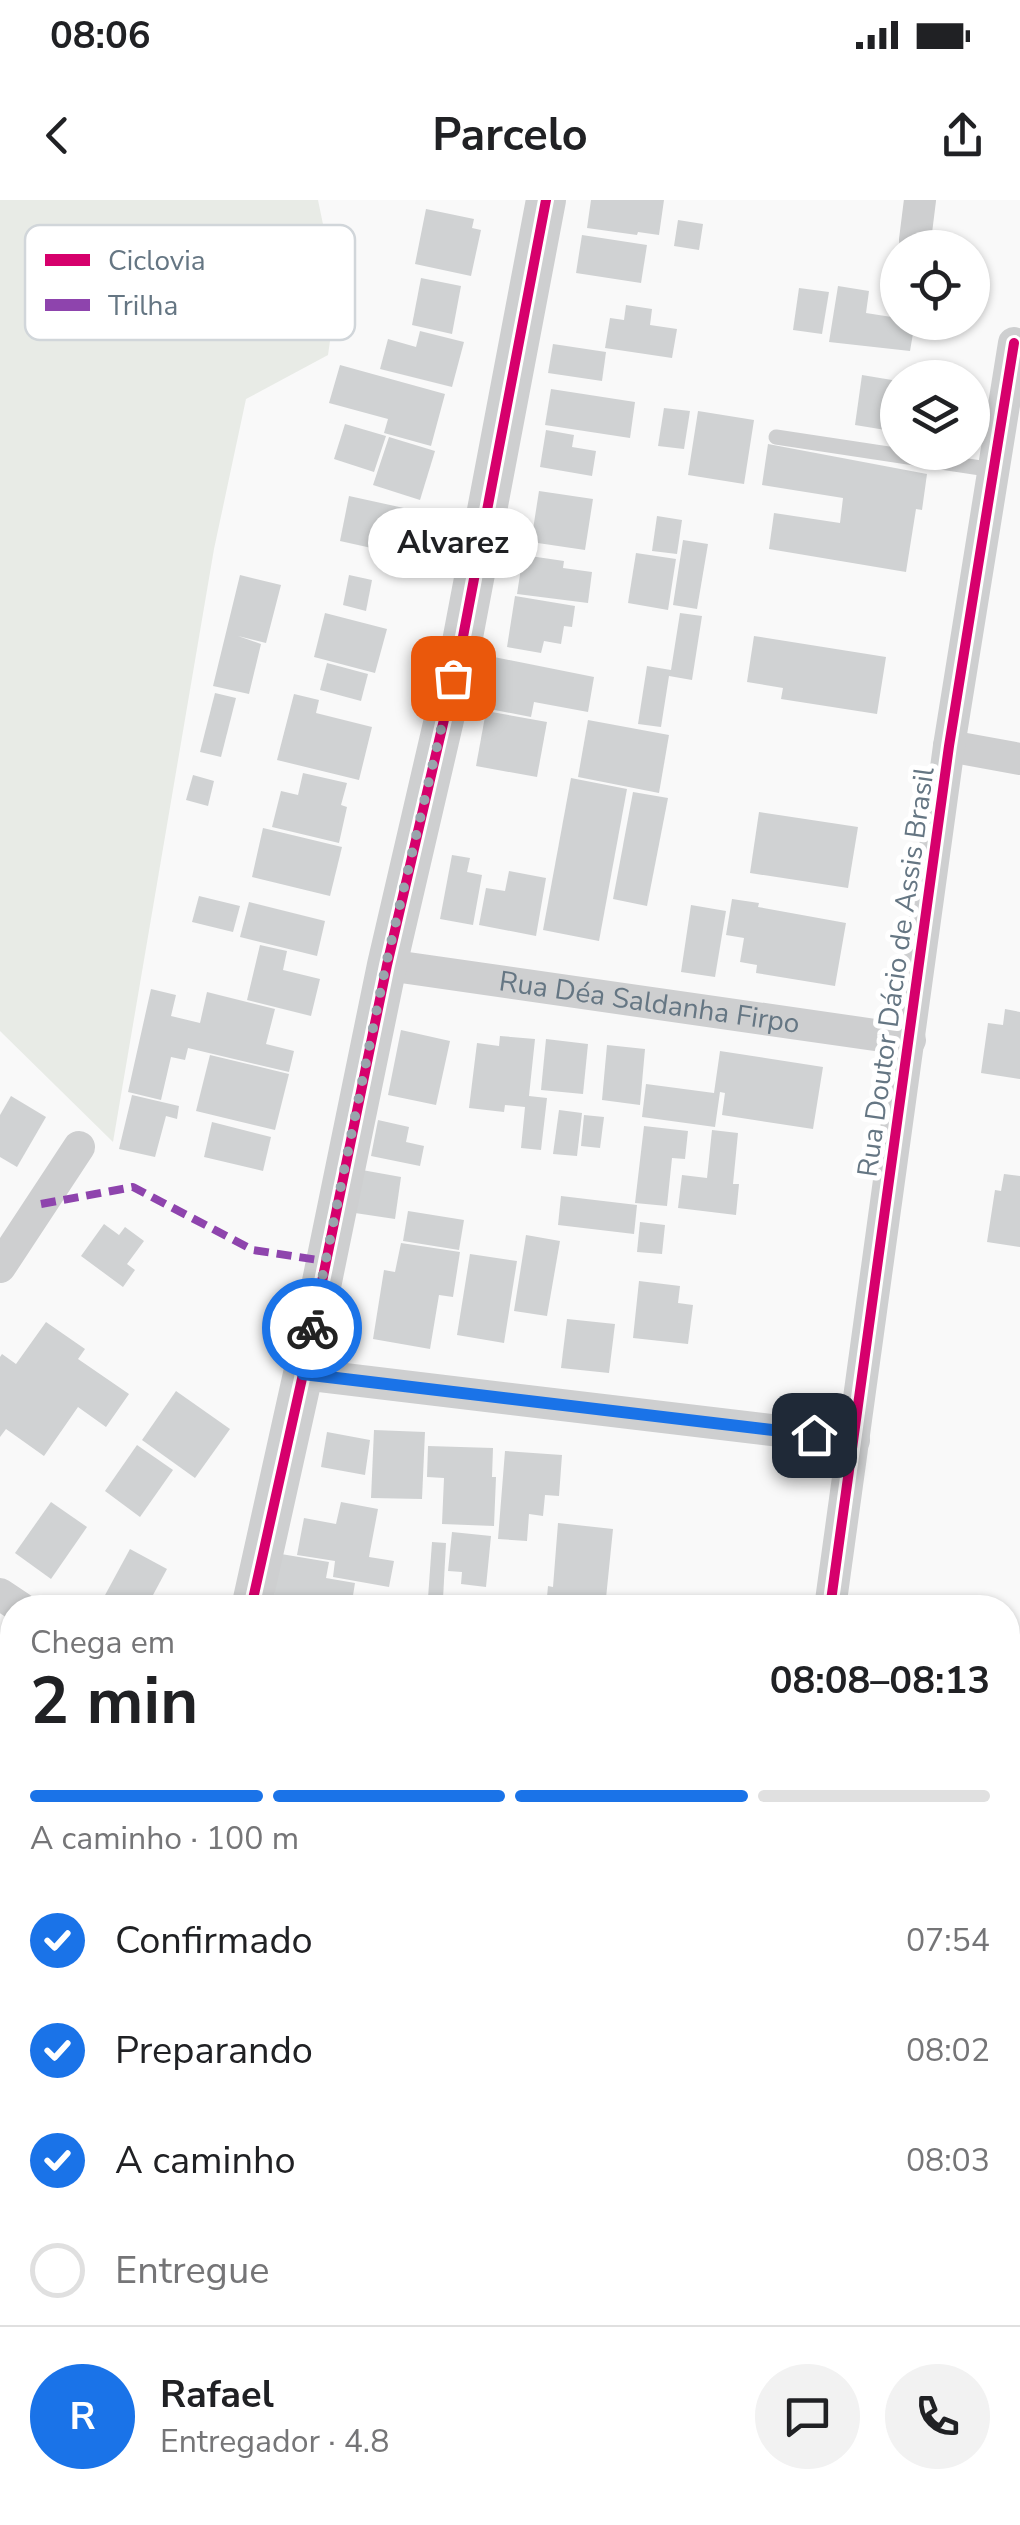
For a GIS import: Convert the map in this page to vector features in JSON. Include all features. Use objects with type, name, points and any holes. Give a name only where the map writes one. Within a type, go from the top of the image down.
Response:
[{"type":"street","points":[[255,1595],[386,964],[462,642],[546,200]]},
{"type":"street","points":[[916,230],[920,200]]},
{"type":"street","name":"Rua Doutor Dácio de Assis Brasil","points":[[832,1595],[949,746],[1014,344]]},
{"type":"street","points":[[949,746],[1020,758]]},
{"type":"street","name":"Rua Déa Saldanha Firpo","points":[[386,964],[910,1040]]},
{"type":"street","points":[[0,1266],[79,1147]]},
{"type":"street","points":[[303,1374],[854,1440]]},
{"type":"lane","points":[[776,437],[994,470]]},
{"type":"shaded area","points":[[0,200],[318,200],[323,225],[25,225],[25,340],[330,340],[328,355],[246,399],[214,549],[113,1142],[0,1031]]},
{"type":"building","points":[[591,200],[664,200],[659,235],[587,228]]},
{"type":"building","points":[[426,209],[474,219],[472,228],[481,230],[471,276],[415,264]]},
{"type":"building","points":[[678,220],[703,224],[699,250],[674,246]]},
{"type":"building","points":[[582,235],[647,245],[641,283],[576,273]]},
{"type":"building","points":[[421,278],[461,286],[452,334],[412,325]]},
{"type":"building","points":[[838,286],[869,291],[866,313],[880,315],[880,340],[912,340],[910,351],[829,342]]},
{"type":"building","points":[[799,288],[829,292],[822,334],[793,330]]},
{"type":"building","points":[[626,305],[652,309],[650,325],[677,329],[672,358],[605,348],[610,318],[624,320]]},
{"type":"building","points":[[420,331],[464,342],[452,387],[380,369],[388,339],[416,347]]},
{"type":"building","points":[[553,344],[606,352],[602,381],[548,373]]},
{"type":"building","points":[[340,365],[445,394],[431,446],[384,433],[388,419],[329,403]]},
{"type":"building","points":[[862,375],[880,378],[880,429],[855,425]]},
{"type":"building","points":[[551,389],[635,402],[630,438],[545,425]]},
{"type":"building","points":[[664,408],[690,411],[684,449],[658,446]]},
{"type":"building","points":[[698,411],[754,420],[744,484],[688,475]]},
{"type":"building","points":[[345,424],[386,436],[374,472],[334,459]]},
{"type":"building","points":[[546,430],[574,435],[572,447],[596,451],[592,476],[540,467]]},
{"type":"building","points":[[389,437],[435,451],[420,500],[373,485]]},
{"type":"building","points":[[768,444],[880,465],[880,470],[927,474],[922,510],[916,509],[906,572],[769,549],[774,513],[840,523],[843,498],[762,485]]},
{"type":"building","points":[[539,491],[593,499],[585,550],[531,542]]},
{"type":"building","points":[[349,496],[413,510],[403,555],[340,541]]},
{"type":"building","points":[[657,516],[682,520],[677,554],[652,551]]},
{"type":"building","points":[[683,540],[708,544],[697,609],[673,605]]},
{"type":"building","points":[[636,553],[676,559],[668,610],[628,603]]},
{"type":"building","points":[[523,555],[564,561],[563,568],[592,572],[588,603],[517,594]]},
{"type":"building","points":[[240,575],[281,585],[266,643],[238,636],[261,644],[249,694],[213,686]]},
{"type":"building","points":[[349,575],[372,580],[366,611],[343,605]]},
{"type":"building","points":[[515,596],[575,606],[572,627],[564,626],[561,644],[544,641],[541,653],[507,647]]},
{"type":"building","points":[[325,613],[387,629],[375,673],[314,657]]},
{"type":"building","points":[[680,613],[702,616],[692,680],[669,676],[661,727],[638,724],[647,666],[671,670]]},
{"type":"building","points":[[754,636],[886,657],[877,714],[781,699],[783,688],[747,682]]},
{"type":"building","points":[[494,657],[594,677],[588,712],[534,702],[531,717],[469,705],[474,682],[489,685]]},
{"type":"building","points":[[327,663],[368,674],[361,701],[320,690]]},
{"type":"building","points":[[215,693],[236,698],[221,757],[200,752]]},
{"type":"building","points":[[294,694],[319,700],[316,713],[372,727],[359,780],[277,760]]},
{"type":"building","points":[[486,711],[547,722],[537,777],[476,766]]},
{"type":"building","points":[[588,720],[669,735],[659,793],[578,777]]},
{"type":"building","points":[[303,773],[347,783],[341,805],[347,807],[339,843],[272,827],[281,791],[298,795]]},
{"type":"building","points":[[193,775],[214,781],[208,806],[186,800]]},
{"type":"building","points":[[571,778],[627,789],[599,941],[543,930]]},
{"type":"building","points":[[633,792],[668,798],[647,906],[613,899]]},
{"type":"building","points":[[759,812],[858,827],[848,888],[750,873]]},
{"type":"building","points":[[263,828],[342,847],[330,896],[252,877]]},
{"type":"building","points":[[452,855],[470,858],[467,872],[482,875],[473,925],[440,919]]},
{"type":"building","points":[[509,871],[546,878],[536,936],[479,925],[486,888],[505,891]]},
{"type":"building","points":[[199,896],[240,906],[233,932],[192,922]]},
{"type":"building","points":[[732,899],[846,923],[835,986],[756,973],[757,965],[740,962],[744,938],[726,935]]},
{"type":"building","points":[[249,902],[325,921],[317,956],[240,937]]},
{"type":"building","points":[[691,905],[726,911],[715,977],[681,972]]},
{"type":"building","points":[[260,945],[287,951],[283,970],[320,979],[311,1016],[247,1000]]},
{"type":"building","points":[[151,989],[176,995],[171,1016],[200,1023],[207,992],[275,1009],[266,1044],[294,1051],[289,1072],[188,1048],[185,1060],[171,1057],[161,1100],[128,1092]]},
{"type":"building","points":[[1005,1009],[1020,1012],[1020,1079],[981,1073],[988,1023],[1003,1025]]},
{"type":"building","points":[[401,1030],[450,1041],[436,1105],[388,1095]]},
{"type":"building","points":[[500,1036],[535,1039],[529,1096],[547,1098],[541,1150],[521,1148],[525,1107],[505,1105],[504,1112],[469,1108],[477,1043],[499,1046]]},
{"type":"building","points":[[546,1039],[588,1044],[583,1094],[541,1090]]},
{"type":"building","points":[[607,1045],[645,1049],[640,1105],[602,1100]]},
{"type":"building","points":[[720,1051],[823,1067],[813,1129],[722,1115],[725,1093],[720,1092],[715,1127],[642,1117],[646,1084],[714,1093]]},
{"type":"building","points":[[210,1055],[289,1074],[275,1130],[196,1111]]},
{"type":"building","points":[[132,1095],[179,1106],[177,1119],[166,1116],[155,1157],[119,1149]]},
{"type":"building","points":[[11,1096],[46,1117],[17,1167],[0,1157],[0,1115]]},
{"type":"building","points":[[559,1110],[582,1113],[577,1156],[553,1154]]},
{"type":"building","points":[[584,1115],[604,1117],[600,1148],[581,1146]]},
{"type":"building","points":[[378,1120],[409,1127],[406,1142],[424,1146],[420,1166],[371,1156]]},
{"type":"building","points":[[212,1122],[271,1137],[263,1171],[204,1157]]},
{"type":"building","points":[[644,1126],[688,1131],[685,1159],[672,1158],[667,1206],[635,1203]]},
{"type":"building","points":[[712,1130],[738,1133],[733,1184],[739,1184],[736,1215],[678,1208],[682,1175],[707,1178]]},
{"type":"building","points":[[362,1170],[401,1177],[395,1219],[355,1213]]},
{"type":"building","points":[[1004,1174],[1020,1176],[1020,1247],[987,1242],[995,1190],[1001,1191]]},
{"type":"building","points":[[561,1196],[637,1205],[634,1234],[558,1225]]},
{"type":"building","points":[[408,1211],[464,1220],[459,1250],[403,1241]]},
{"type":"building","points":[[640,1222],[665,1225],[662,1254],[637,1252]]},
{"type":"building","points":[[104,1224],[119,1235],[125,1227],[144,1241],[127,1264],[135,1270],[123,1287],[81,1256]]},
{"type":"building","points":[[526,1235],[560,1241],[547,1316],[514,1311]]},
{"type":"building","points":[[401,1243],[460,1252],[453,1297],[439,1295],[430,1349],[373,1339],[384,1270],[395,1272]]},
{"type":"building","points":[[470,1254],[517,1261],[504,1343],[457,1335]]},
{"type":"building","points":[[639,1281],[680,1286],[678,1303],[693,1305],[688,1344],[633,1338]]},
{"type":"building","points":[[567,1319],[615,1324],[609,1373],[561,1368]]},
{"type":"building","points":[[46,1322],[85,1349],[78,1359],[129,1394],[106,1427],[78,1407],[44,1456],[6,1429],[0,1437],[0,1357],[2,1354],[16,1364]]},
{"type":"building","points":[[176,1391],[230,1429],[195,1478],[142,1440]]},
{"type":"building","points":[[374,1430],[425,1432],[422,1499],[371,1498]]},
{"type":"building","points":[[327,1432],[370,1440],[365,1475],[321,1467]]},
{"type":"building","points":[[137,1445],[173,1470],[140,1517],[105,1491]]},
{"type":"building","points":[[428,1446],[493,1448],[494,1526],[442,1524],[444,1478],[427,1477]]},
{"type":"building","points":[[505,1451],[562,1455],[559,1496],[545,1495],[543,1516],[529,1514],[527,1541],[498,1539]]},
{"type":"building","points":[[51,1502],[87,1527],[51,1579],[15,1553]]},
{"type":"building","points":[[341,1502],[378,1509],[369,1557],[394,1561],[389,1587],[333,1577],[335,1561],[297,1555],[304,1518],[336,1524]]},
{"type":"building","points":[[558,1523],[613,1529],[606,1595],[547,1595],[548,1586],[553,1587]]},
{"type":"building","points":[[452,1532],[491,1536],[486,1587],[461,1584],[462,1572],[448,1571]]},
{"type":"building","points":[[432,1542],[446,1543],[443,1595],[428,1595]]},
{"type":"building","points":[[130,1549],[167,1569],[153,1595],[105,1595]]},
{"type":"building","points":[[281,1554],[329,1562],[326,1578],[355,1583],[353,1595],[274,1595]]},
{"type":"marked path","points":[[41,1204],[133,1187],[253,1250],[325,1261]]},
{"type":"cycle path","points":[[254,1595],[387,965],[462,642],[546,200]]},
{"type":"cycle path","points":[[832,1595],[949,746],[1014,343]]},
{"type":"way so far","points":[[312,1328],[386,964],[453,678]]},
{"type":"place","name":"Alvarez","points":[[453,678]]},
{"type":"route","points":[[312,1328],[303,1374],[814,1435]]}]
